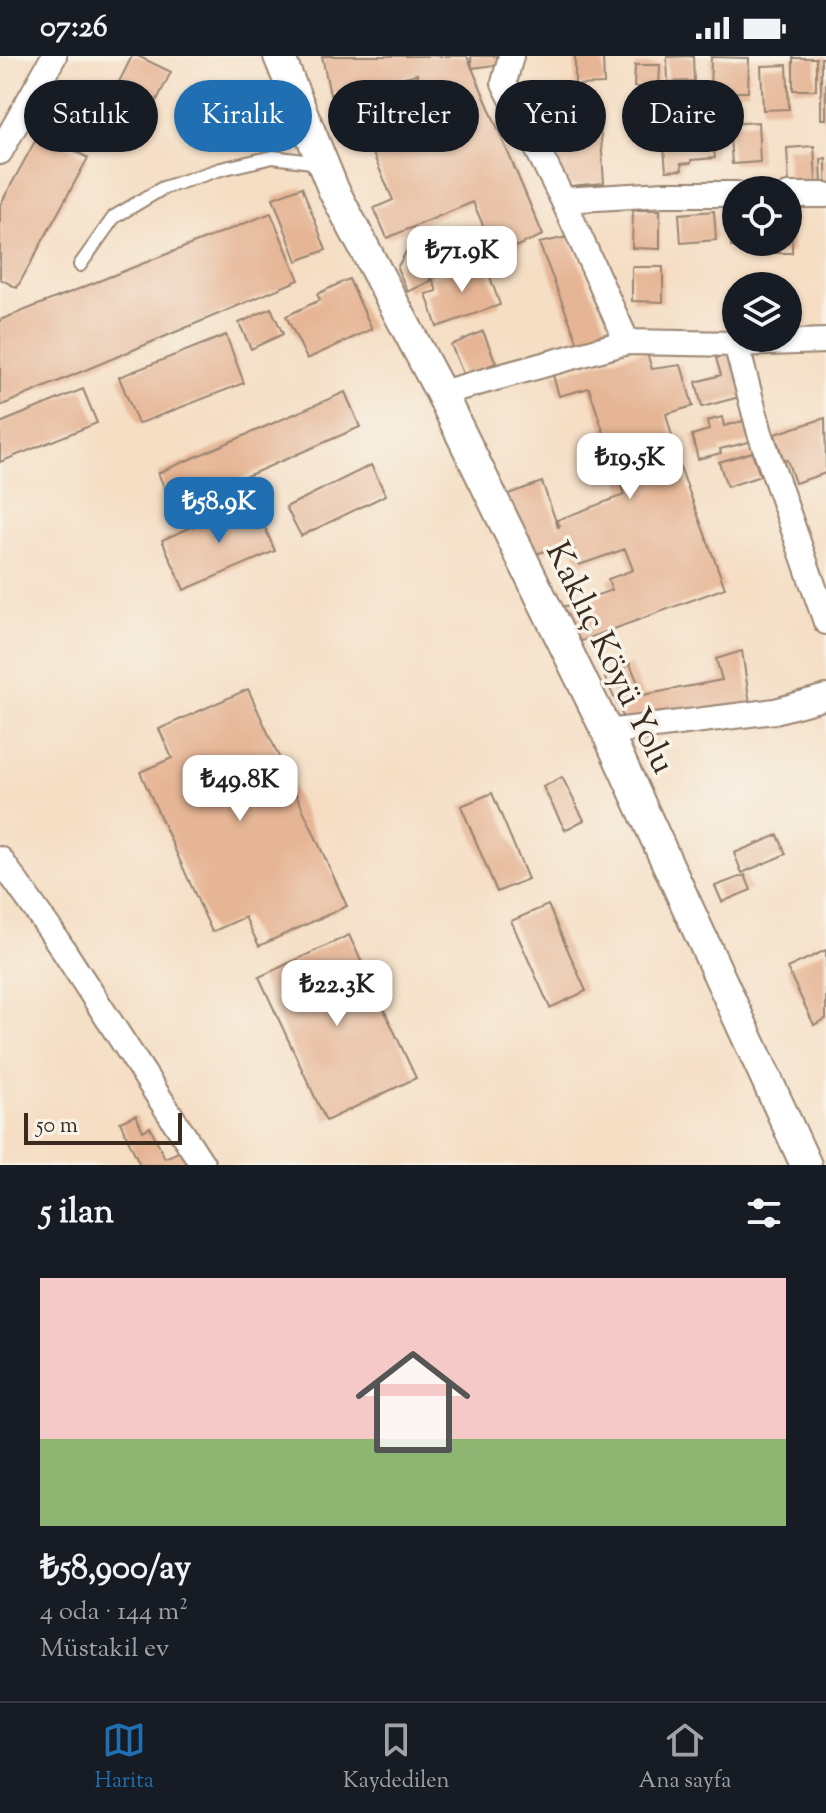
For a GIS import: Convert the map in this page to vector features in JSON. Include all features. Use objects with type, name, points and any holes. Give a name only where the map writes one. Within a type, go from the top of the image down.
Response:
[{"type":"street","points":[[0,152],[54,56]]},
{"type":"street","name":"Kaklıç Köyü Yolu","points":[[279,56],[334,191],[441,393],[607,732],[806,1165]]},
{"type":"street","points":[[511,56],[504,83],[563,200],[627,342]]},
{"type":"street","points":[[563,200],[722,194]]},
{"type":"street","points":[[802,195],[826,195]]},
{"type":"street","points":[[802,342],[826,341]]},
{"type":"street","points":[[441,393],[627,342],[722,344]]},
{"type":"street","points":[[738,352],[760,433],[826,619]]},
{"type":"street","points":[[607,732],[775,711],[826,697]]},
{"type":"street","points":[[0,859],[51,931],[203,1165]]},
{"type":"lane","points":[[80,265],[114,217],[163,188],[221,169],[273,157],[322,163]]},
{"type":"building","points":[[132,56],[171,72],[158,98],[158,80],[120,80]]},
{"type":"building","points":[[322,56],[467,56],[477,80],[420,80],[417,74],[392,80],[328,80],[328,85]]},
{"type":"building","points":[[471,56],[502,56],[503,64],[472,68]]},
{"type":"building","points":[[575,56],[603,56],[604,80],[575,80]]},
{"type":"building","points":[[693,56],[694,80],[668,80],[667,57]]},
{"type":"building","points":[[711,57],[749,58],[748,92],[744,92],[744,80],[710,80]]},
{"type":"building","points":[[793,58],[816,58],[816,90],[793,90]]},
{"type":"building","points":[[821,58],[826,58],[826,119],[821,119]]},
{"type":"building","points":[[635,65],[660,65],[659,80],[634,80]]},
{"type":"building","points":[[787,65],[789,109],[763,110],[761,66]]},
{"type":"building","points":[[479,84],[495,122],[495,152],[508,152],[543,235],[496,255],[473,202],[387,238],[374,208],[393,200],[372,152],[479,152]]},
{"type":"building","points":[[758,122],[760,162],[732,164],[731,152],[744,152],[744,123]]},
{"type":"building","points":[[814,146],[816,182],[802,183],[802,176],[789,176],[787,148]]},
{"type":"building","points":[[29,152],[77,152],[88,158],[17,288],[0,279],[0,205]]},
{"type":"building","points":[[551,152],[602,152],[604,183],[569,186]]},
{"type":"building","points":[[664,152],[714,152],[715,158],[691,160],[691,163],[681,164],[682,170],[666,171]]},
{"type":"building","points":[[826,158],[826,184],[822,185],[821,159]]},
{"type":"building","points":[[302,187],[326,250],[297,261],[273,198]]},
{"type":"building","points":[[633,210],[660,210],[660,249],[632,248]]},
{"type":"building","points":[[714,211],[716,240],[681,243],[679,214]]},
{"type":"building","points":[[271,213],[299,280],[0,406],[0,320]]},
{"type":"building","points":[[568,237],[609,333],[578,343],[539,243]]},
{"type":"building","points":[[429,247],[436,263],[429,270],[431,281],[408,292],[397,268],[407,250]]},
{"type":"building","points":[[484,260],[500,305],[437,327],[426,294],[437,291],[432,278]]},
{"type":"building","points":[[632,267],[663,267],[663,302],[632,301]]},
{"type":"building","points":[[349,279],[372,329],[307,359],[286,316],[320,300],[317,294]]},
{"type":"building","points":[[271,308],[283,334],[251,349],[239,323]]},
{"type":"building","points":[[483,331],[496,363],[464,376],[451,345]]},
{"type":"building","points":[[226,335],[244,383],[138,424],[119,377]]},
{"type":"building","points":[[646,350],[652,369],[681,365],[693,406],[666,414],[680,467],[725,588],[576,643],[563,607],[612,590],[608,579],[633,570],[625,549],[579,565],[571,542],[536,554],[530,537],[524,539],[508,494],[542,482],[558,527],[557,520],[624,495],[589,388],[559,396],[553,375]]},
{"type":"building","points":[[732,354],[743,396],[702,407],[696,382],[721,375],[716,358]]},
{"type":"building","points":[[83,389],[97,423],[0,462],[0,423]]},
{"type":"building","points":[[345,392],[360,427],[173,508],[158,473]]},
{"type":"building","points":[[722,417],[724,426],[751,419],[757,440],[720,449],[721,453],[698,459],[692,435],[709,430],[707,421]]},
{"type":"building","points":[[825,418],[826,473],[795,483],[775,434]]},
{"type":"building","points":[[752,452],[760,476],[727,487],[719,462]]},
{"type":"building","points":[[371,465],[386,495],[301,536],[286,507]]},
{"type":"building","points":[[253,500],[275,551],[184,590],[162,540]]},
{"type":"building","points":[[742,651],[750,704],[626,723],[605,678],[630,664],[643,695],[722,680],[716,659]]},
{"type":"building","points":[[248,689],[347,906],[259,946],[245,917],[212,932],[140,772],[172,758],[159,729]]},
{"type":"building","points":[[562,777],[584,820],[565,830],[543,787]]},
{"type":"building","points":[[492,793],[528,879],[497,892],[461,806]]},
{"type":"building","points":[[778,835],[786,854],[742,873],[734,853]]},
{"type":"building","points":[[745,875],[751,890],[722,902],[715,886]]},
{"type":"building","points":[[548,905],[586,991],[550,1008],[511,921]]},
{"type":"building","points":[[349,935],[416,1078],[326,1121],[259,977]]},
{"type":"building","points":[[826,950],[826,1019],[814,1025],[787,968]]},
{"type":"building","points":[[136,1115],[143,1131],[150,1127],[165,1158],[183,1150],[190,1165],[140,1165],[120,1122]]}]
